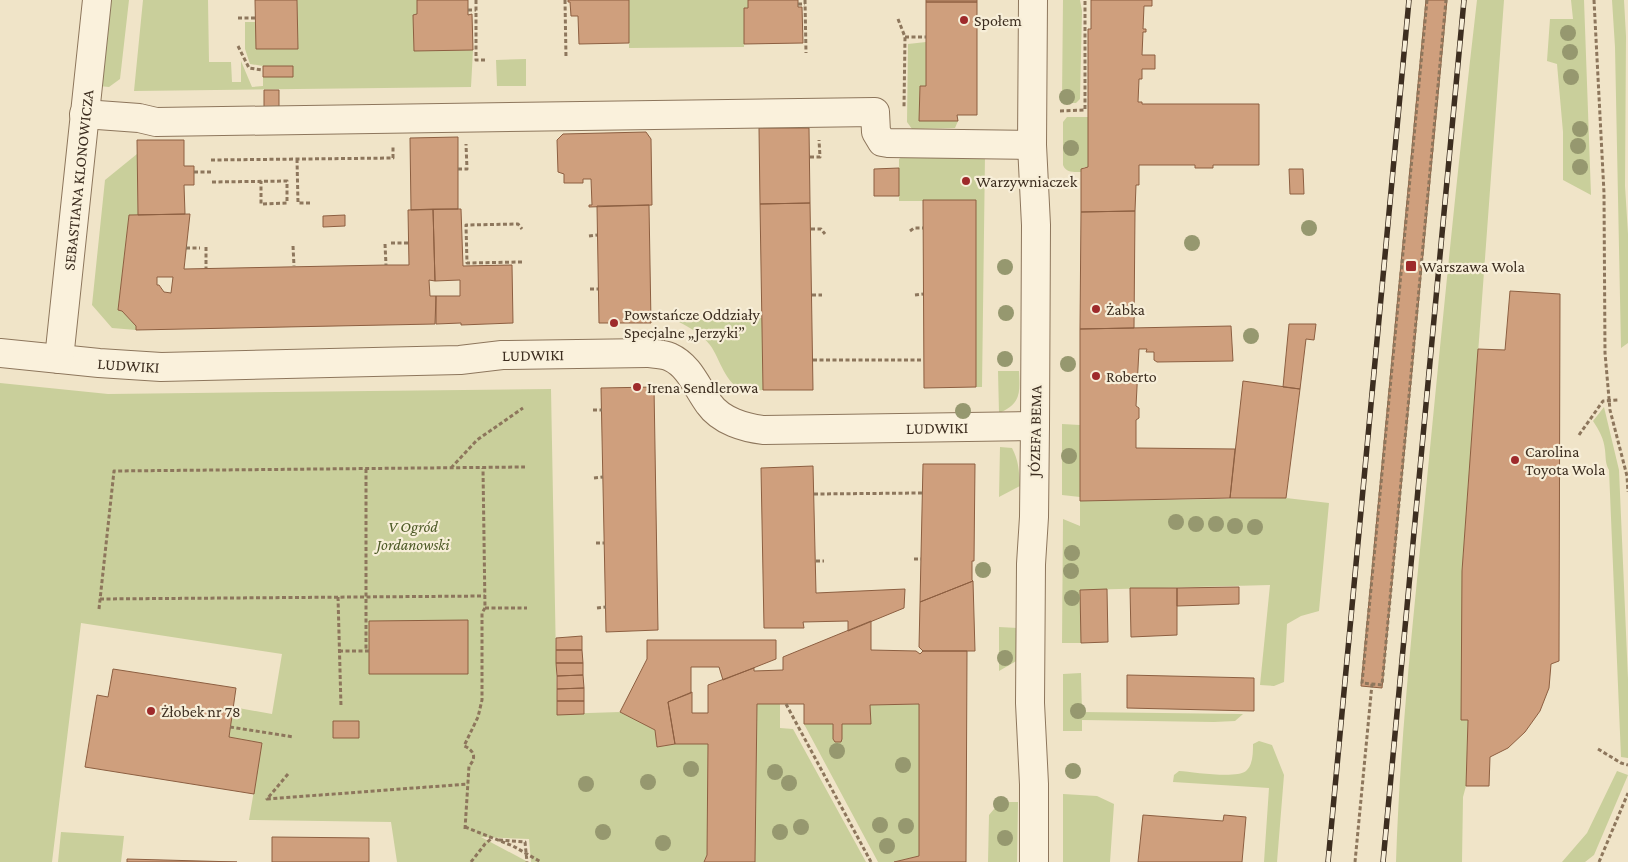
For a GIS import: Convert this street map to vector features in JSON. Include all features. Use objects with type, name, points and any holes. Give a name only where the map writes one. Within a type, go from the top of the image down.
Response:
[{"type":"street","name":"SEBASTIANA KLONOWICZA","points":[[59,359],[97,0]]},
{"type":"street","name":"JÓZEFA BEMA","points":[[1033,0],[1032,145],[1036,225],[1034,516],[1031,564],[1030,703],[1034,784],[1034,862]]},
{"type":"street","points":[[84,114],[139,118],[156,122],[875,112],[876,132],[882,142],[1032,145]]},
{"type":"street","name":"LUDWIKI","points":[[0,353],[161,367],[460,360],[502,355],[647,353],[670,357],[681,364],[689,372],[710,406],[725,418],[750,428],[764,430],[1035,426]]},
{"type":"path","points":[[476,0],[476,60],[486,60]]},
{"type":"path","points":[[565,0],[566,58]]},
{"type":"path","points":[[1058,111],[1084,110],[1085,0]]},
{"type":"path","points":[[1427,0],[1362,684],[1382,685],[1446,0]]},
{"type":"path","points":[[1594,0],[1604,193],[1605,353],[1610,410],[1627,476],[1628,492]]},
{"type":"path","points":[[798,4],[805,2],[806,53]]},
{"type":"path","points":[[565,6],[570,6]]},
{"type":"path","points":[[468,10],[476,10]]},
{"type":"path","points":[[238,18],[255,18]]},
{"type":"path","points":[[898,19],[905,37],[904,110]]},
{"type":"path","points":[[905,37],[926,37]]},
{"type":"path","points":[[238,46],[249,68],[262,70]]},
{"type":"path","points":[[458,169],[466,169],[466,142]]},
{"type":"path","points":[[211,160],[393,158],[393,143]]},
{"type":"path","points":[[297,159],[298,203],[311,203]]},
{"type":"path","points":[[194,172],[211,172]]},
{"type":"path","points":[[212,182],[261,181],[286,181],[287,203],[262,204],[261,181]]},
{"type":"path","points":[[522,229],[518,224],[466,225],[464,238],[467,263],[522,262]]},
{"type":"path","points":[[910,231],[914,228],[924,228]]},
{"type":"path","points":[[811,229],[821,229],[825,234]]},
{"type":"path","points":[[589,236],[597,235]]},
{"type":"path","points":[[392,244],[409,243]]},
{"type":"path","points":[[385,244],[386,265]]},
{"type":"path","points":[[293,246],[294,266]]},
{"type":"path","points":[[186,248],[200,248]]},
{"type":"path","points":[[206,248],[206,268]]},
{"type":"path","points":[[590,289],[598,289]]},
{"type":"path","points":[[915,295],[924,294]]},
{"type":"path","points":[[812,295],[822,295]]},
{"type":"path","points":[[813,360],[924,360]]},
{"type":"path","points":[[1578,435],[1603,401],[1618,400]]},
{"type":"path","points":[[450,468],[477,440],[523,408]]},
{"type":"path","points":[[593,410],[602,410]]},
{"type":"path","points":[[99,609],[114,471],[525,467]]},
{"type":"path","points":[[483,468],[485,608],[482,613],[482,700],[478,717],[464,746],[471,749],[474,755],[473,762],[469,766],[465,828],[514,846],[541,862]]},
{"type":"path","points":[[340,651],[367,651],[366,469]]},
{"type":"path","points":[[594,478],[603,477]]},
{"type":"path","points":[[814,494],[922,493]]},
{"type":"path","points":[[596,543],[604,543]]},
{"type":"path","points":[[914,559],[921,559]]},
{"type":"path","points":[[816,561],[824,561]]},
{"type":"path","points":[[100,600],[485,596]]},
{"type":"path","points":[[338,597],[341,707]]},
{"type":"path","points":[[597,608],[606,607]]},
{"type":"path","points":[[485,608],[527,608]]},
{"type":"path","points":[[1355,862],[1372,684]]},
{"type":"path","points":[[786,704],[870,862]]},
{"type":"path","points":[[230,727],[294,737]]},
{"type":"path","points":[[1598,749],[1628,766]]},
{"type":"path","points":[[288,774],[267,799],[468,784]]},
{"type":"path","points":[[1600,862],[1628,793]]},
{"type":"path","points":[[484,839],[525,842],[527,862]]},
{"type":"path","points":[[471,862],[485,844],[493,839]]},
{"type":"green space","points":[[109,0],[129,0],[120,79],[109,87],[99,86]]},
{"type":"green space","points":[[143,0],[208,0],[209,62],[231,62],[232,82],[241,82],[241,61],[252,87],[263,86],[263,77],[293,77],[293,66],[250,64],[245,49],[245,22],[256,22],[256,49],[298,49],[297,0],[417,0],[417,14],[413,15],[414,51],[473,50],[471,87],[134,91]]},
{"type":"green space","points":[[629,0],[748,0],[748,8],[744,9],[744,47],[629,48]]},
{"type":"green space","points":[[1063,0],[1080,0],[1082,11],[1080,99],[1076,103],[1064,103],[1062,99]]},
{"type":"green space","points":[[1477,0],[1504,0],[1462,571],[1468,720],[1466,786],[1463,797],[1462,862],[1396,862],[1404,722],[1412,629],[1450,245]]},
{"type":"green space","points":[[1571,0],[1584,0],[1591,195],[1563,180],[1563,132],[1557,64],[1547,61],[1550,19],[1573,19]]},
{"type":"green space","points":[[1612,0],[1624,0],[1626,36],[1625,186],[1628,234],[1628,343],[1621,348],[1615,47]]},
{"type":"green space","points":[[926,42],[926,86],[920,86],[919,121],[958,121],[955,128],[912,129],[907,122],[908,44]]},
{"type":"green space","points":[[526,59],[526,86],[497,86],[496,60]]},
{"type":"green space","points":[[1067,117],[1088,117],[1088,167],[1084,167],[1081,172],[1068,171],[1063,165],[1063,122]]},
{"type":"green space","points":[[137,154],[138,215],[129,215],[118,310],[122,311],[136,326],[136,330],[112,328],[92,305],[105,180]]},
{"type":"green space","points":[[905,155],[985,155],[982,387],[976,387],[976,201],[899,201],[899,159]]},
{"type":"green space","points":[[762,318],[763,390],[751,391],[744,390],[732,383],[714,350],[706,341],[694,330],[675,320]]},
{"type":"green space","points":[[998,371],[1019,371],[1018,397],[1012,406],[999,413]]},
{"type":"green space","name":"V Ogród Jordanowski","points":[[0,383],[108,394],[551,389],[557,714],[620,712],[655,730],[657,747],[675,744],[708,744],[707,855],[704,862],[531,862],[529,839],[481,837],[528,862],[397,862],[391,822],[249,820],[262,743],[229,737],[233,707],[272,714],[282,654],[81,623],[52,862],[0,862]]},
{"type":"green space","points":[[1604,407],[1619,470],[1628,679],[1628,758],[1621,757],[1609,470],[1602,438],[1593,421]]},
{"type":"green space","points":[[1062,424],[1080,425],[1080,497],[1062,495]]},
{"type":"green space","points":[[1000,447],[1012,448],[1019,471],[1020,486],[999,497]]},
{"type":"green space","points":[[1286,498],[1329,503],[1319,611],[1301,616],[1287,624],[1284,682],[1274,686],[1260,685],[1270,585],[1081,590],[1081,643],[1062,643],[1063,519],[1080,526],[1080,501]]},
{"type":"green space","points":[[999,627],[1018,628],[1018,660],[999,671]]},
{"type":"green space","points":[[1081,673],[1082,712],[1243,714],[1235,721],[1214,722],[1082,720],[1082,731],[1063,731],[1063,674]]},
{"type":"green space","points":[[757,704],[780,704],[780,728],[793,729],[866,862],[755,862]]},
{"type":"green space","points":[[919,704],[919,856],[894,862],[878,862],[804,724],[833,724],[833,739],[835,742],[840,742],[842,739],[842,724],[871,724],[870,705]]},
{"type":"green space","points":[[1259,741],[1272,745],[1284,775],[1277,862],[1264,862],[1269,788],[1173,782],[1174,775],[1179,771],[1233,775],[1246,771],[1253,755],[1253,744]]},
{"type":"green space","points":[[1617,771],[1628,775],[1594,855],[1585,862],[1562,862],[1587,833]]},
{"type":"green space","points":[[1063,794],[1097,796],[1114,804],[1110,862],[1063,862]]},
{"type":"green space","points":[[1000,802],[1018,802],[1017,862],[988,862],[989,815]]},
{"type":"green space","points":[[61,832],[124,836],[121,862],[58,862]]},
{"type":"building","points":[[255,0],[297,0],[298,49],[256,49]]},
{"type":"building","points":[[417,0],[468,0],[468,15],[472,14],[473,50],[414,51],[413,15],[417,14]]},
{"type":"building","points":[[568,0],[629,0],[629,43],[579,44],[578,16],[571,16],[570,2]]},
{"type":"building","points":[[748,0],[798,0],[798,7],[802,7],[803,43],[744,44],[744,8],[748,8]]},
{"type":"building","points":[[926,0],[977,0],[977,2],[926,2]]},
{"type":"building","points":[[1091,0],[1152,0],[1152,6],[1144,6],[1143,29],[1146,29],[1146,32],[1143,32],[1142,55],[1155,55],[1155,69],[1142,69],[1142,79],[1139,79],[1138,102],[1142,102],[1142,104],[1259,104],[1259,165],[1213,165],[1213,168],[1195,168],[1195,165],[1139,165],[1139,185],[1136,185],[1135,211],[1081,212],[1081,169],[1088,167],[1088,29],[1091,29]]},
{"type":"building","points":[[1426,0],[1447,0],[1382,688],[1361,686]]},
{"type":"building","points":[[926,2],[977,2],[977,115],[957,115],[958,121],[919,121],[920,86],[926,86]]},
{"type":"building","points":[[263,66],[293,66],[293,77],[263,77]]},
{"type":"building","points":[[264,90],[279,90],[279,110],[264,110]]},
{"type":"building","points":[[759,128],[809,128],[810,203],[760,204]]},
{"type":"building","points":[[646,132],[651,139],[652,205],[589,207],[589,205],[592,205],[591,179],[583,179],[583,183],[564,183],[564,174],[558,172],[557,140],[563,134]]},
{"type":"building","points":[[458,137],[458,209],[411,210],[410,138]]},
{"type":"building","points":[[137,140],[184,140],[184,166],[194,166],[194,185],[184,185],[185,214],[138,215]]},
{"type":"building","points":[[899,168],[899,196],[874,196],[874,169]]},
{"type":"building","points":[[1289,169],[1303,169],[1304,194],[1290,194]]},
{"type":"building","points":[[923,200],[976,200],[976,387],[924,388]]},
{"type":"building","points":[[810,203],[813,390],[763,390],[760,204]]},
{"type":"building","points":[[649,205],[651,323],[599,323],[597,206]]},
{"type":"building","points":[[433,209],[435,281],[429,280],[430,296],[436,296],[435,324],[136,330],[136,326],[122,311],[118,310],[129,215],[190,214],[184,269],[409,265],[408,210]],"holes":[[[157,277],[173,277],[171,293],[164,292],[157,285]]]},
{"type":"building","points":[[433,209],[461,209],[463,266],[512,265],[513,323],[436,324],[436,296],[460,296],[460,280],[435,281]]},
{"type":"building","points":[[1135,211],[1134,328],[1080,329],[1081,212]]},
{"type":"building","points":[[345,215],[345,226],[323,227],[323,216]]},
{"type":"building","name":"Carolina Toyota Wola","points":[[1510,291],[1560,294],[1559,661],[1551,664],[1549,688],[1540,711],[1525,732],[1508,748],[1490,757],[1489,786],[1466,786],[1468,720],[1461,720],[1462,571],[1478,349],[1505,350]]},
{"type":"building","points":[[1289,324],[1316,324],[1314,340],[1306,339],[1300,389],[1283,387]]},
{"type":"building","points":[[1231,326],[1233,361],[1157,362],[1154,360],[1154,352],[1146,352],[1147,349],[1139,349],[1136,406],[1139,408],[1139,418],[1136,420],[1136,448],[1235,449],[1230,498],[1080,501],[1080,329]]},
{"type":"building","points":[[1243,381],[1300,389],[1286,498],[1230,498]]},
{"type":"building","points":[[654,387],[658,630],[606,632],[601,388]]},
{"type":"building","points":[[923,464],[975,464],[974,561],[972,561],[973,581],[920,602]]},
{"type":"building","points":[[813,466],[816,593],[905,589],[904,608],[848,631],[848,621],[803,622],[804,628],[764,628],[761,468]]},
{"type":"building","points":[[973,581],[975,651],[923,651],[919,647],[920,602]]},
{"type":"building","points":[[1239,587],[1239,604],[1177,606],[1177,588]]},
{"type":"building","points":[[1130,588],[1177,588],[1177,635],[1131,637]]},
{"type":"building","points":[[1107,589],[1108,642],[1081,643],[1080,590]]},
{"type":"building","points":[[468,620],[468,674],[369,674],[369,621]]},
{"type":"building","points":[[871,621],[871,650],[916,651],[920,654],[923,651],[967,651],[966,862],[894,862],[919,856],[919,704],[870,705],[871,724],[842,724],[841,742],[835,742],[833,739],[833,724],[804,724],[804,704],[757,704],[755,862],[704,862],[707,855],[708,744],[675,744],[668,702],[692,692],[692,713],[708,713],[708,685],[754,668],[754,671],[783,670],[783,657]]},
{"type":"building","points":[[582,636],[582,650],[556,650],[556,638]]},
{"type":"building","points":[[647,640],[776,640],[776,659],[723,680],[719,667],[691,667],[691,693],[668,702],[675,744],[657,747],[655,730],[620,712],[647,659]]},
{"type":"building","points":[[556,650],[582,650],[583,663],[556,663]]},
{"type":"building","points":[[556,663],[583,663],[583,675],[557,676]]},
{"type":"building","points":[[113,669],[236,688],[229,737],[262,743],[254,794],[85,767],[97,695],[108,697]]},
{"type":"building","points":[[583,675],[584,688],[557,689],[557,676]]},
{"type":"building","points":[[1127,675],[1254,678],[1254,711],[1127,708]]},
{"type":"building","points":[[584,688],[584,701],[557,701],[557,689]]},
{"type":"building","points":[[557,701],[584,701],[584,714],[557,715]]},
{"type":"building","points":[[333,721],[359,721],[359,738],[333,738]]},
{"type":"building","points":[[1143,815],[1223,821],[1224,815],[1246,817],[1242,862],[1138,862]]},
{"type":"building","points":[[272,837],[369,838],[369,862],[272,862]]},
{"type":"building","points":[[127,859],[237,862],[127,862]]},
{"type":"railway","points":[[1328,862],[1409,0]]},
{"type":"railway","points":[[1383,862],[1464,0]]},
{"type":"place","name":"Społem","points":[[964,20]]},
{"type":"place","name":"Warzywniaczek","points":[[966,181]]},
{"type":"place","name":"Warszawa Wola","points":[[1411,266]]},
{"type":"place","name":"Żabka","points":[[1096,309]]},
{"type":"place","name":"Powstańcze Oddziały Specjalne „Jerzyki”","points":[[614,323]]},
{"type":"place","name":"Roberto","points":[[1096,376]]},
{"type":"place","name":"Irena Sendlerowa","points":[[637,387]]},
{"type":"place","name":"Carolina Toyota Wola","points":[[1515,460]]},
{"type":"place","name":"Żłobek nr 78","points":[[151,711]]}]
